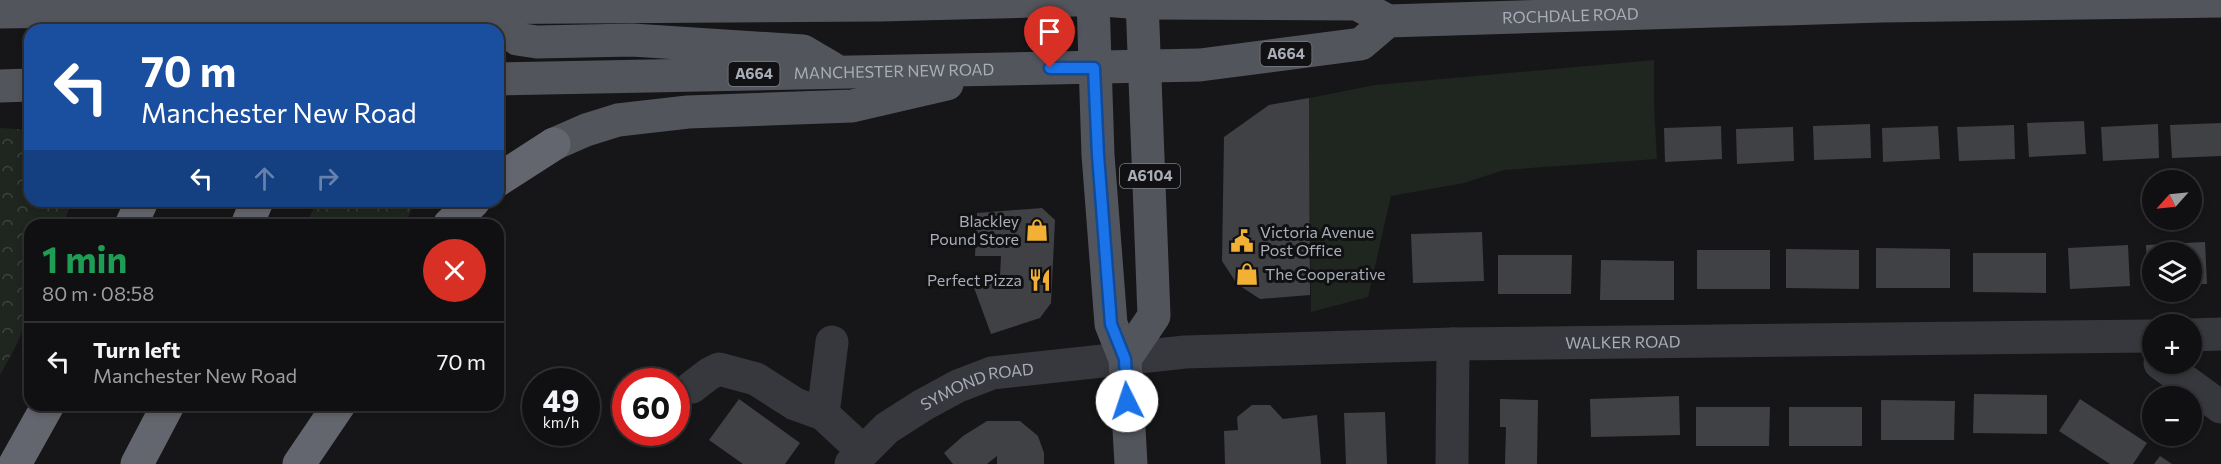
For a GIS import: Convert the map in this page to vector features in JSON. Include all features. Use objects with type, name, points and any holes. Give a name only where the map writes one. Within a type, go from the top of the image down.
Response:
[{"type":"highway","points":[[209,24],[218,0]]},
{"type":"highway","points":[[319,24],[327,0]]},
{"type":"highway","points":[[504,176],[554,144]]},
{"type":"highway","points":[[455,219],[468,207]]},
{"type":"highway","points":[[15,464],[45,411]]},
{"type":"highway","points":[[137,464],[165,411]]},
{"type":"highway","points":[[299,464],[335,411]]},
{"type":"main road","points":[[0,12],[443,8],[498,4],[1076,0]]},
{"type":"main road","name":"A6104","points":[[1093,0],[1098,155],[1111,324],[1125,359],[1131,464]]},
{"type":"main road","points":[[1102,0],[1143,13],[1357,2],[1388,21]]},
{"type":"main road","name":"ROCHDALE ROAD","points":[[1388,21],[1606,8],[2221,1]]},
{"type":"main road","points":[[498,4],[517,39],[537,42],[632,40],[803,51],[839,72]]},
{"type":"main road","points":[[70,11],[106,24]]},
{"type":"main road","name":"A6104","points":[[1125,359],[1154,316],[1143,13]]},
{"type":"main road","name":"A664","points":[[1146,68],[1200,65],[1361,44],[1388,21]]},
{"type":"main road","name":"MANCHESTER NEW ROAD","points":[[504,79],[1010,70],[1094,54],[1146,68]]},
{"type":"main road","points":[[554,144],[586,130],[618,120],[688,112],[852,106],[1010,70]]},
{"type":"main road","points":[[0,86],[24,85]]},
{"type":"street","points":[[2202,335],[2221,334]]},
{"type":"street","name":"WALKER ROAD","points":[[1125,359],[1185,352],[1453,344],[2138,337]]},
{"type":"street","points":[[823,414],[832,342]]},
{"type":"street","points":[[1452,464],[1453,344]]},
{"type":"street","name":"SYMOND ROAD","points":[[857,458],[886,428],[958,386],[992,373],[1125,359]]},
{"type":"street","points":[[692,387],[719,369],[756,379],[795,404],[823,414],[857,458]]},
{"type":"street","points":[[2175,374],[2221,407]]},
{"type":"green space","points":[[1654,60],[1657,159],[1504,170],[1464,183],[1391,196],[1368,297],[1311,312],[1309,98],[1375,85]]},
{"type":"green space","points":[[0,128],[24,130],[24,207],[70,207],[65,219],[24,219],[24,326],[0,375]]},
{"type":"green space","points":[[314,207],[413,207],[407,219],[309,219]]},
{"type":"building","points":[[1309,98],[1310,295],[1260,299],[1237,284],[1222,261],[1224,137],[1269,105]]},
{"type":"building","points":[[2084,121],[2086,154],[2029,157],[2027,123]]},
{"type":"building","points":[[2221,123],[2221,156],[2172,158],[2170,125]]},
{"type":"building","points":[[1870,124],[1871,158],[1814,160],[1813,126]]},
{"type":"building","points":[[2158,124],[2159,158],[2103,161],[2101,127]]},
{"type":"building","points":[[2014,125],[2015,159],[1959,161],[1957,127]]},
{"type":"building","points":[[1721,126],[1722,159],[1665,162],[1664,128]]},
{"type":"building","points":[[1938,126],[1940,159],[1883,162],[1882,128]]},
{"type":"building","points":[[1793,127],[1794,161],[1737,164],[1736,129]]},
{"type":"building","points":[[1042,208],[1055,220],[1051,303],[1040,318],[991,334],[973,285],[1000,276],[1001,256],[975,256],[977,213]]},
{"type":"building","points":[[1482,232],[1484,281],[1413,283],[1411,234]]},
{"type":"building","points":[[2202,242],[2205,242],[2207,284],[2202,284]]},
{"type":"building","points":[[2128,245],[2130,286],[2070,289],[2068,248]]},
{"type":"building","points":[[1876,248],[1950,249],[1950,288],[1876,288]]},
{"type":"building","points":[[1786,249],[1859,250],[1859,289],[1786,288]]},
{"type":"building","points":[[1697,250],[1770,250],[1770,289],[1697,289]]},
{"type":"building","points":[[1973,253],[2046,253],[2046,293],[1973,292]]},
{"type":"building","points":[[1498,255],[1572,255],[1571,294],[1498,294]]},
{"type":"building","points":[[1601,260],[1674,261],[1674,300],[1600,300]]},
{"type":"building","points":[[1974,394],[2047,395],[2047,434],[1973,433]]},
{"type":"building","points":[[1679,396],[1680,435],[1591,437],[1590,399]]},
{"type":"building","points":[[739,399],[800,443],[785,464],[743,464],[709,440]]},
{"type":"building","points":[[1500,399],[1538,400],[1537,464],[1505,464],[1506,427],[1500,427]]},
{"type":"building","points":[[2080,399],[2142,440],[2142,446],[2145,446],[2133,464],[2110,464],[2059,431]]},
{"type":"building","points":[[1881,400],[1955,401],[1954,440],[1881,440]]},
{"type":"building","points":[[1252,405],[1270,405],[1283,419],[1317,415],[1321,464],[1225,464],[1224,431],[1238,430],[1237,417]]},
{"type":"building","points":[[1696,407],[1770,407],[1769,446],[1696,446]]},
{"type":"building","points":[[1789,407],[1862,407],[1862,446],[1789,446]]},
{"type":"building","points":[[1385,412],[1387,464],[1346,464],[1344,413]]},
{"type":"building","points":[[987,421],[1020,421],[1038,436],[1044,453],[1044,464],[997,464],[997,456],[987,464],[953,464],[944,453],[963,436]]},
{"type":"building","points":[[2160,456],[2172,464],[2154,464]]},
{"type":"place","name":"Blackley Pound Store","points":[[1037,230]]},
{"type":"place","name":"Victoria Avenue Post Office","points":[[1242,241]]},
{"type":"place","name":"The Cooperative","points":[[1247,274]]},
{"type":"place","name":"Perfect Pizza","points":[[1040,280]]},
{"type":"route","points":[[1050,68],[1094,68],[1111,324],[1125,359],[1127,401]]}]
